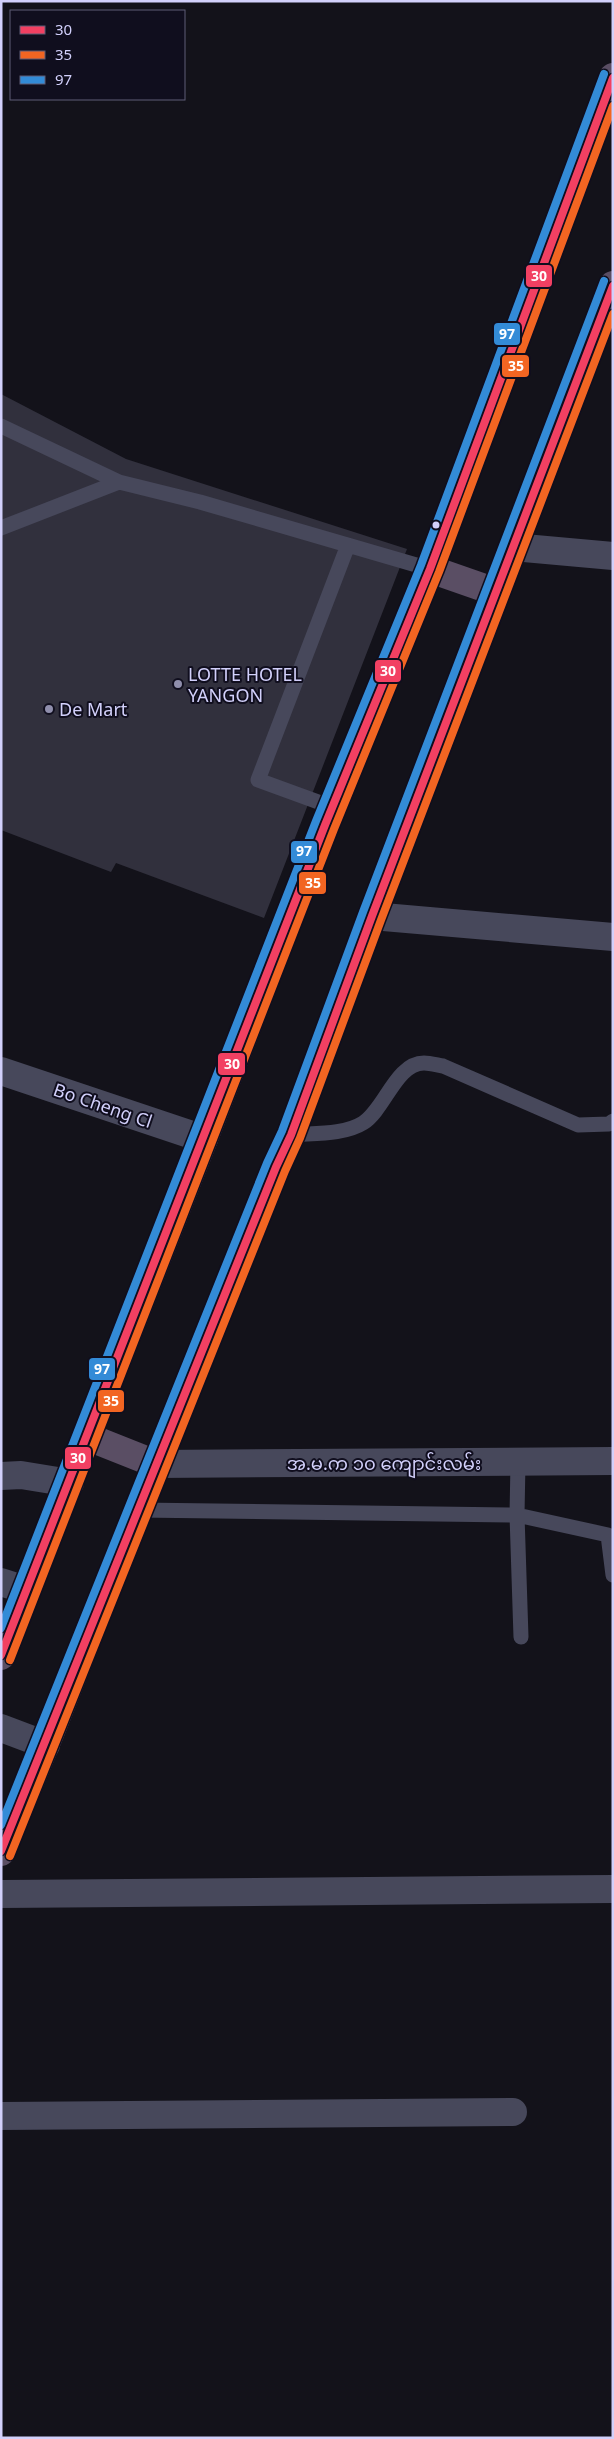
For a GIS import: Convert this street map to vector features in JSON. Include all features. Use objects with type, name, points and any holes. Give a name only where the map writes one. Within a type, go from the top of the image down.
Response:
[{"type":"highway","points":[[1,1656],[14,1586],[70,1483],[332,807],[430,569],[613,77]]},
{"type":"highway","points":[[1,1852],[46,1745],[156,1464],[276,1167],[291,1135],[372,916],[613,285]]},
{"type":"highway","points":[[430,569],[496,592]]},
{"type":"highway","points":[[88,1437],[156,1464]]},
{"type":"street","points":[[513,547],[613,556]]},
{"type":"street","points":[[372,916],[613,937]]},
{"type":"street","name":"Bo Cheng Cl","points":[[1,1071],[204,1140]]},
{"type":"street","name":"အ.မ.က ၁၀ ကျောင်းလမ်း","points":[[156,1464],[613,1461]]},
{"type":"street","points":[[1,1476],[21,1475],[70,1483]]},
{"type":"street","points":[[1,1728],[46,1745]]},
{"type":"street","points":[[1,1894],[613,1889]]},
{"type":"street","points":[[1,2116],[513,2112]]},
{"type":"lane","points":[[1,426],[119,482],[200,502],[430,569]]},
{"type":"lane","points":[[1,528],[119,482]]},
{"type":"lane","points":[[332,807],[258,780],[348,545]]},
{"type":"lane","points":[[291,1135],[341,1130],[362,1124],[377,1112],[403,1071],[422,1063],[443,1066],[578,1125],[609,1124],[613,1121]]},
{"type":"lane","points":[[518,1462],[517,1515],[521,1637]]},
{"type":"lane","points":[[138,1510],[517,1515],[608,1535],[613,1575]]},
{"type":"building","name":"LOTTE HOTEL YANGON","points":[[1,394],[126,459],[407,549],[264,918],[116,863],[111,872],[1,830]]},
{"type":"transit line","name":"97","points":[[1,1628],[316,821],[421,565],[604,74]]},
{"type":"transit line","name":"30","points":[[1,1655],[325,825],[430,569],[613,78]]},
{"type":"transit line","name":"35","points":[[10,1660],[334,829],[439,572],[613,106]]},
{"type":"transit line","name":"97","points":[[1,1825],[267,1163],[282,1131],[363,912],[604,281]]},
{"type":"transit line","name":"30","points":[[1,1851],[276,1167],[291,1135],[372,916],[613,286]]},
{"type":"transit line","name":"35","points":[[10,1856],[285,1171],[300,1138],[381,920],[613,314]]},
{"type":"place","name":"LOTTE HOTEL YANGON","points":[[178,684]]},
{"type":"place","name":"De Mart","points":[[49,709]]}]
